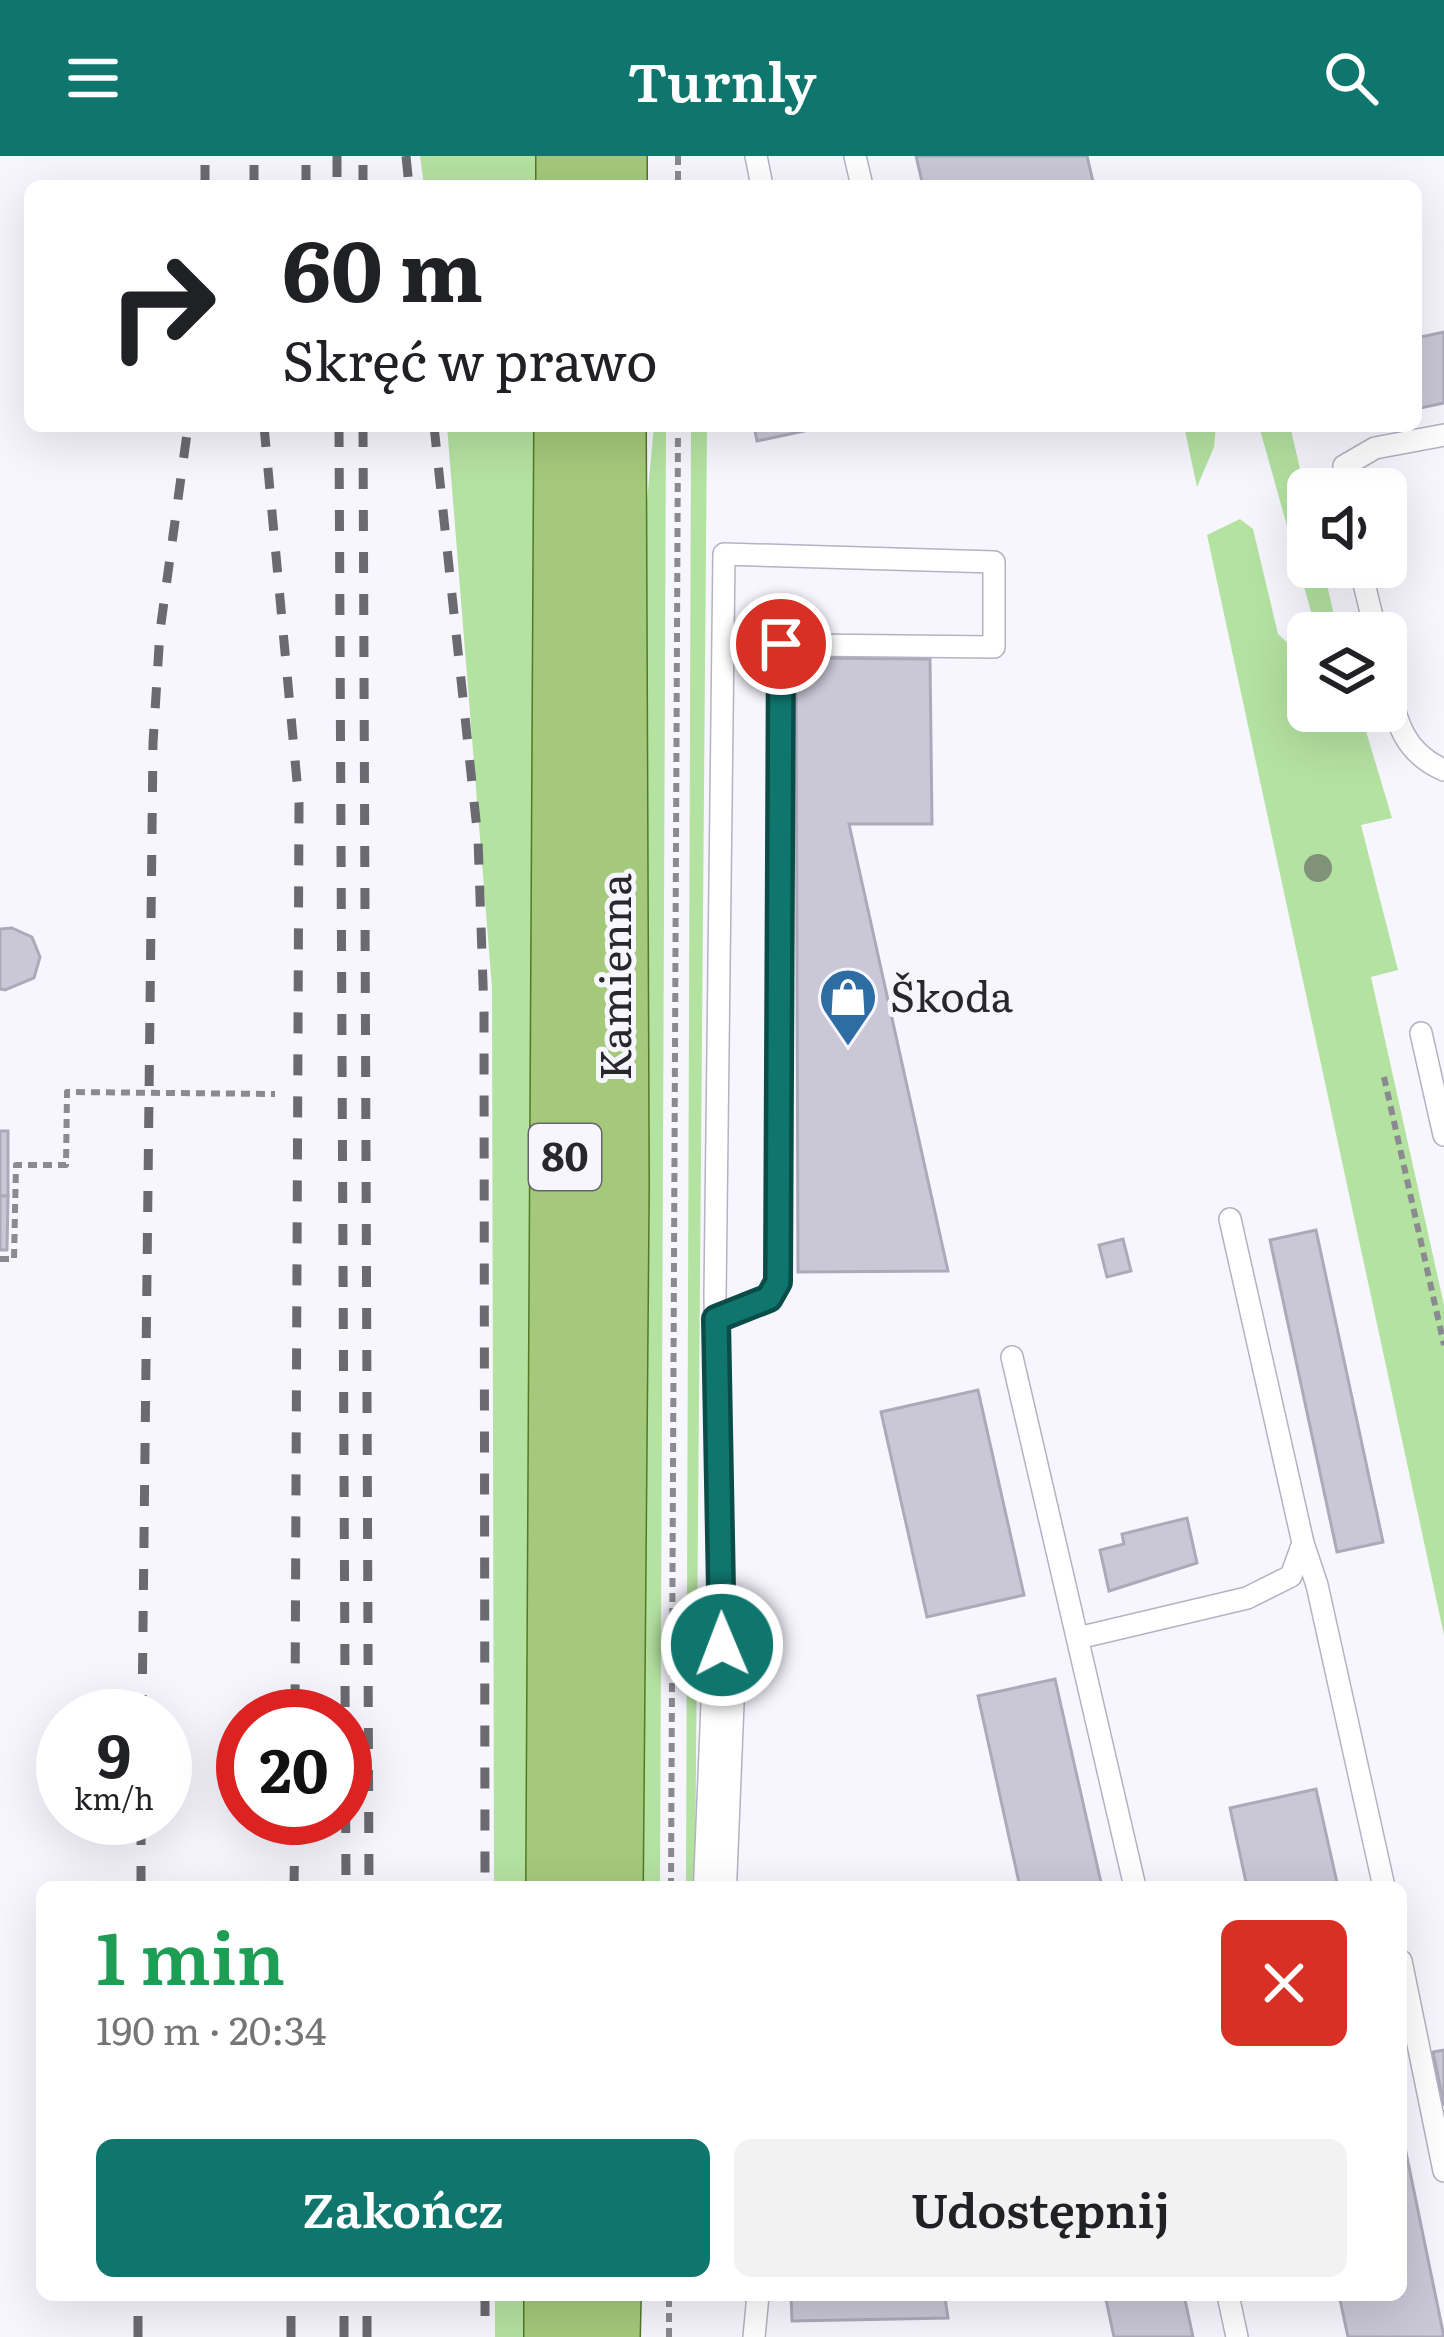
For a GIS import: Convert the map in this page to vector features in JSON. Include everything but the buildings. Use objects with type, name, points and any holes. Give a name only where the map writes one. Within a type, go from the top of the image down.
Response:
[{"type":"main road","name":"Kamienna","points":[[558,1881],[566,432]]},
{"type":"main road","name":"Kamienna","points":[[611,1881],[617,1185],[614,432]]},
{"type":"main road","points":[[556,2301],[556,2337]]},
{"type":"main road","points":[[608,2301],[608,2337]]},
{"type":"street","points":[[715,1881],[723,1691]]},
{"type":"lane","points":[[1343,468],[1375,448],[1444,434]]},
{"type":"lane","points":[[723,644],[994,647],[994,562],[724,554],[723,644],[716,1319],[723,1691]]},
{"type":"lane","points":[[716,1319],[769,1298],[778,1282],[781,644]]},
{"type":"lane","points":[[1400,732],[1423,761],[1444,770]]},
{"type":"lane","points":[[1421,1033],[1444,1135]]},
{"type":"lane","points":[[1229,1219],[1383,1881]]},
{"type":"lane","points":[[1012,1357],[1134,1881]]},
{"type":"lane","points":[[1078,1638],[1247,1598],[1291,1576],[1303,1543]]},
{"type":"lane","points":[[1407,1990],[1444,2171]]},
{"type":"lane","points":[[754,2337],[757,2301]]},
{"type":"lane","points":[[1229,2301],[1238,2337]]},
{"type":"path","points":[[671,1881],[678,432]]},
{"type":"path","points":[[1384,1077],[1444,1346]]},
{"type":"path","points":[[0,1259],[14,1259],[16,1165],[66,1165],[67,1092],[275,1094]]},
{"type":"path","points":[[668,2337],[669,2301]]},
{"type":"green space","points":[[420,156],[540,156],[540,180],[423,180]]},
{"type":"green space","points":[[447,432],[540,432],[535,1881],[494,1881],[492,988]]},
{"type":"green space","points":[[653,432],[666,432],[660,1881],[629,1881],[635,628]]},
{"type":"green space","points":[[691,432],[707,432],[695,1881],[686,1881]]},
{"type":"green space","points":[[1185,432],[1215,432],[1214,447],[1197,487]]},
{"type":"green space","points":[[1261,432],[1291,432],[1300,468],[1287,468],[1287,526]]},
{"type":"green space","points":[[1240,519],[1253,529],[1278,634],[1287,642],[1287,732],[1366,732],[1392,818],[1361,825],[1398,970],[1371,977],[1444,1305],[1444,1635],[1207,535]]},
{"type":"green space","points":[[1304,588],[1328,588],[1333,612],[1311,612]]},
{"type":"green space","points":[[495,2301],[533,2301],[533,2337],[495,2337]]},
{"type":"railway","points":[[205,156],[205,180]]},
{"type":"railway","points":[[254,156],[254,180]]},
{"type":"railway","points":[[306,156],[306,180]]},
{"type":"railway","points":[[337,156],[337,180]]},
{"type":"railway","points":[[363,156],[363,180]]},
{"type":"railway","points":[[406,156],[408,180]]},
{"type":"railway","points":[[142,1689],[153,743],[160,631],[187,432]]},
{"type":"railway","points":[[265,432],[299,803],[295,1689]]},
{"type":"railway","points":[[339,432],[346,1881]]},
{"type":"railway","points":[[363,432],[369,1881]]},
{"type":"railway","points":[[435,432],[478,839],[484,1012],[485,1881]]},
{"type":"railway","points":[[141,1845],[141,1881]]},
{"type":"railway","points":[[294,1881],[295,1845]]},
{"type":"railway","points":[[138,2301],[138,2337]]},
{"type":"railway","points":[[291,2301],[291,2337]]},
{"type":"railway","points":[[344,2301],[344,2337]]},
{"type":"railway","points":[[367,2301],[367,2337]]},
{"type":"railway","points":[[485,2301],[485,2337]]},
{"type":"place","name":"Škoda","points":[[848,1048]]},
{"type":"route","points":[[722,1645],[716,1319],[769,1298],[778,1282],[781,644]]}]
